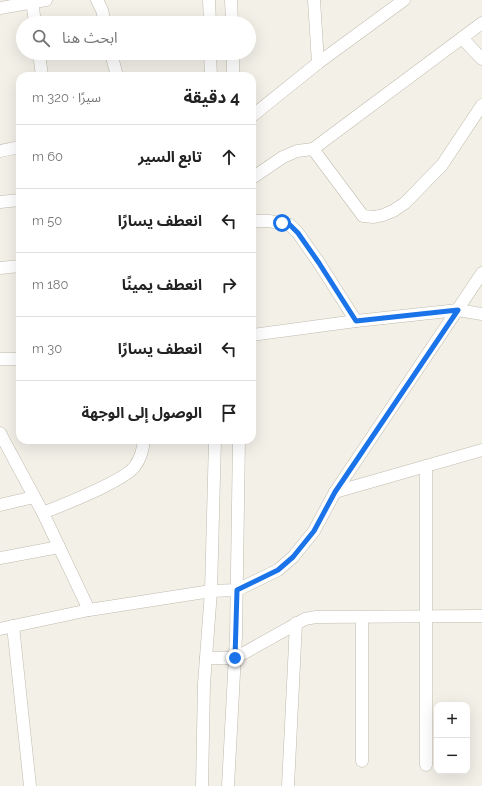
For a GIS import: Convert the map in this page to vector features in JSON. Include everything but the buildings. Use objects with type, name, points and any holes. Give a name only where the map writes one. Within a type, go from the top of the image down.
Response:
[{"type":"street","points":[[0,8],[33,1],[46,0]]},
{"type":"street","points":[[97,0],[103,16]]},
{"type":"street","points":[[209,0],[210,16]]},
{"type":"street","points":[[231,0],[232,16]]},
{"type":"street","points":[[314,0],[318,63]]},
{"type":"street","points":[[256,113],[391,4],[404,0]]},
{"type":"street","points":[[33,1],[34,16]]},
{"type":"street","points":[[256,175],[283,157],[297,151],[313,149],[482,23]]},
{"type":"street","points":[[462,38],[482,59]]},
{"type":"street","points":[[40,60],[41,72]]},
{"type":"street","points":[[113,60],[116,72]]},
{"type":"street","points":[[210,60],[211,72]]},
{"type":"street","points":[[233,60],[233,72]]},
{"type":"street","points":[[313,149],[363,216],[374,217],[393,211],[405,203],[442,165],[482,106]]},
{"type":"street","points":[[0,151],[16,148]]},
{"type":"street","points":[[0,202],[16,200]]},
{"type":"street","points":[[256,221],[269,221],[290,225],[298,233],[319,263],[356,321]]},
{"type":"street","points":[[0,268],[16,266]]},
{"type":"street","points":[[0,629],[89,610],[211,591],[237,590],[278,570],[293,557],[314,531],[335,492],[482,273]]},
{"type":"street","points":[[256,334],[356,321],[458,310],[482,314]]},
{"type":"street","points":[[0,359],[16,359]]},
{"type":"street","points":[[0,433],[43,514],[89,610]]},
{"type":"street","points":[[43,514],[123,477],[135,467],[143,452],[144,444]]},
{"type":"street","points":[[202,786],[204,684],[211,591],[215,444]]},
{"type":"street","points":[[228,786],[235,658],[239,444]]},
{"type":"street","points":[[335,492],[482,450]]},
{"type":"street","points":[[426,466],[426,765]]},
{"type":"street","points":[[0,505],[34,497]]},
{"type":"street","points":[[0,558],[59,546]]},
{"type":"street","points":[[206,658],[235,658],[296,623],[305,619],[316,617],[482,616]]},
{"type":"street","points":[[362,617],[362,761]]},
{"type":"street","points":[[288,786],[296,623]]},
{"type":"street","points":[[13,626],[30,786]]},
{"type":"route","points":[[235,658],[237,590],[278,570],[293,557],[314,531],[335,492],[458,310],[356,321],[298,233],[290,225],[282,223]]}]
